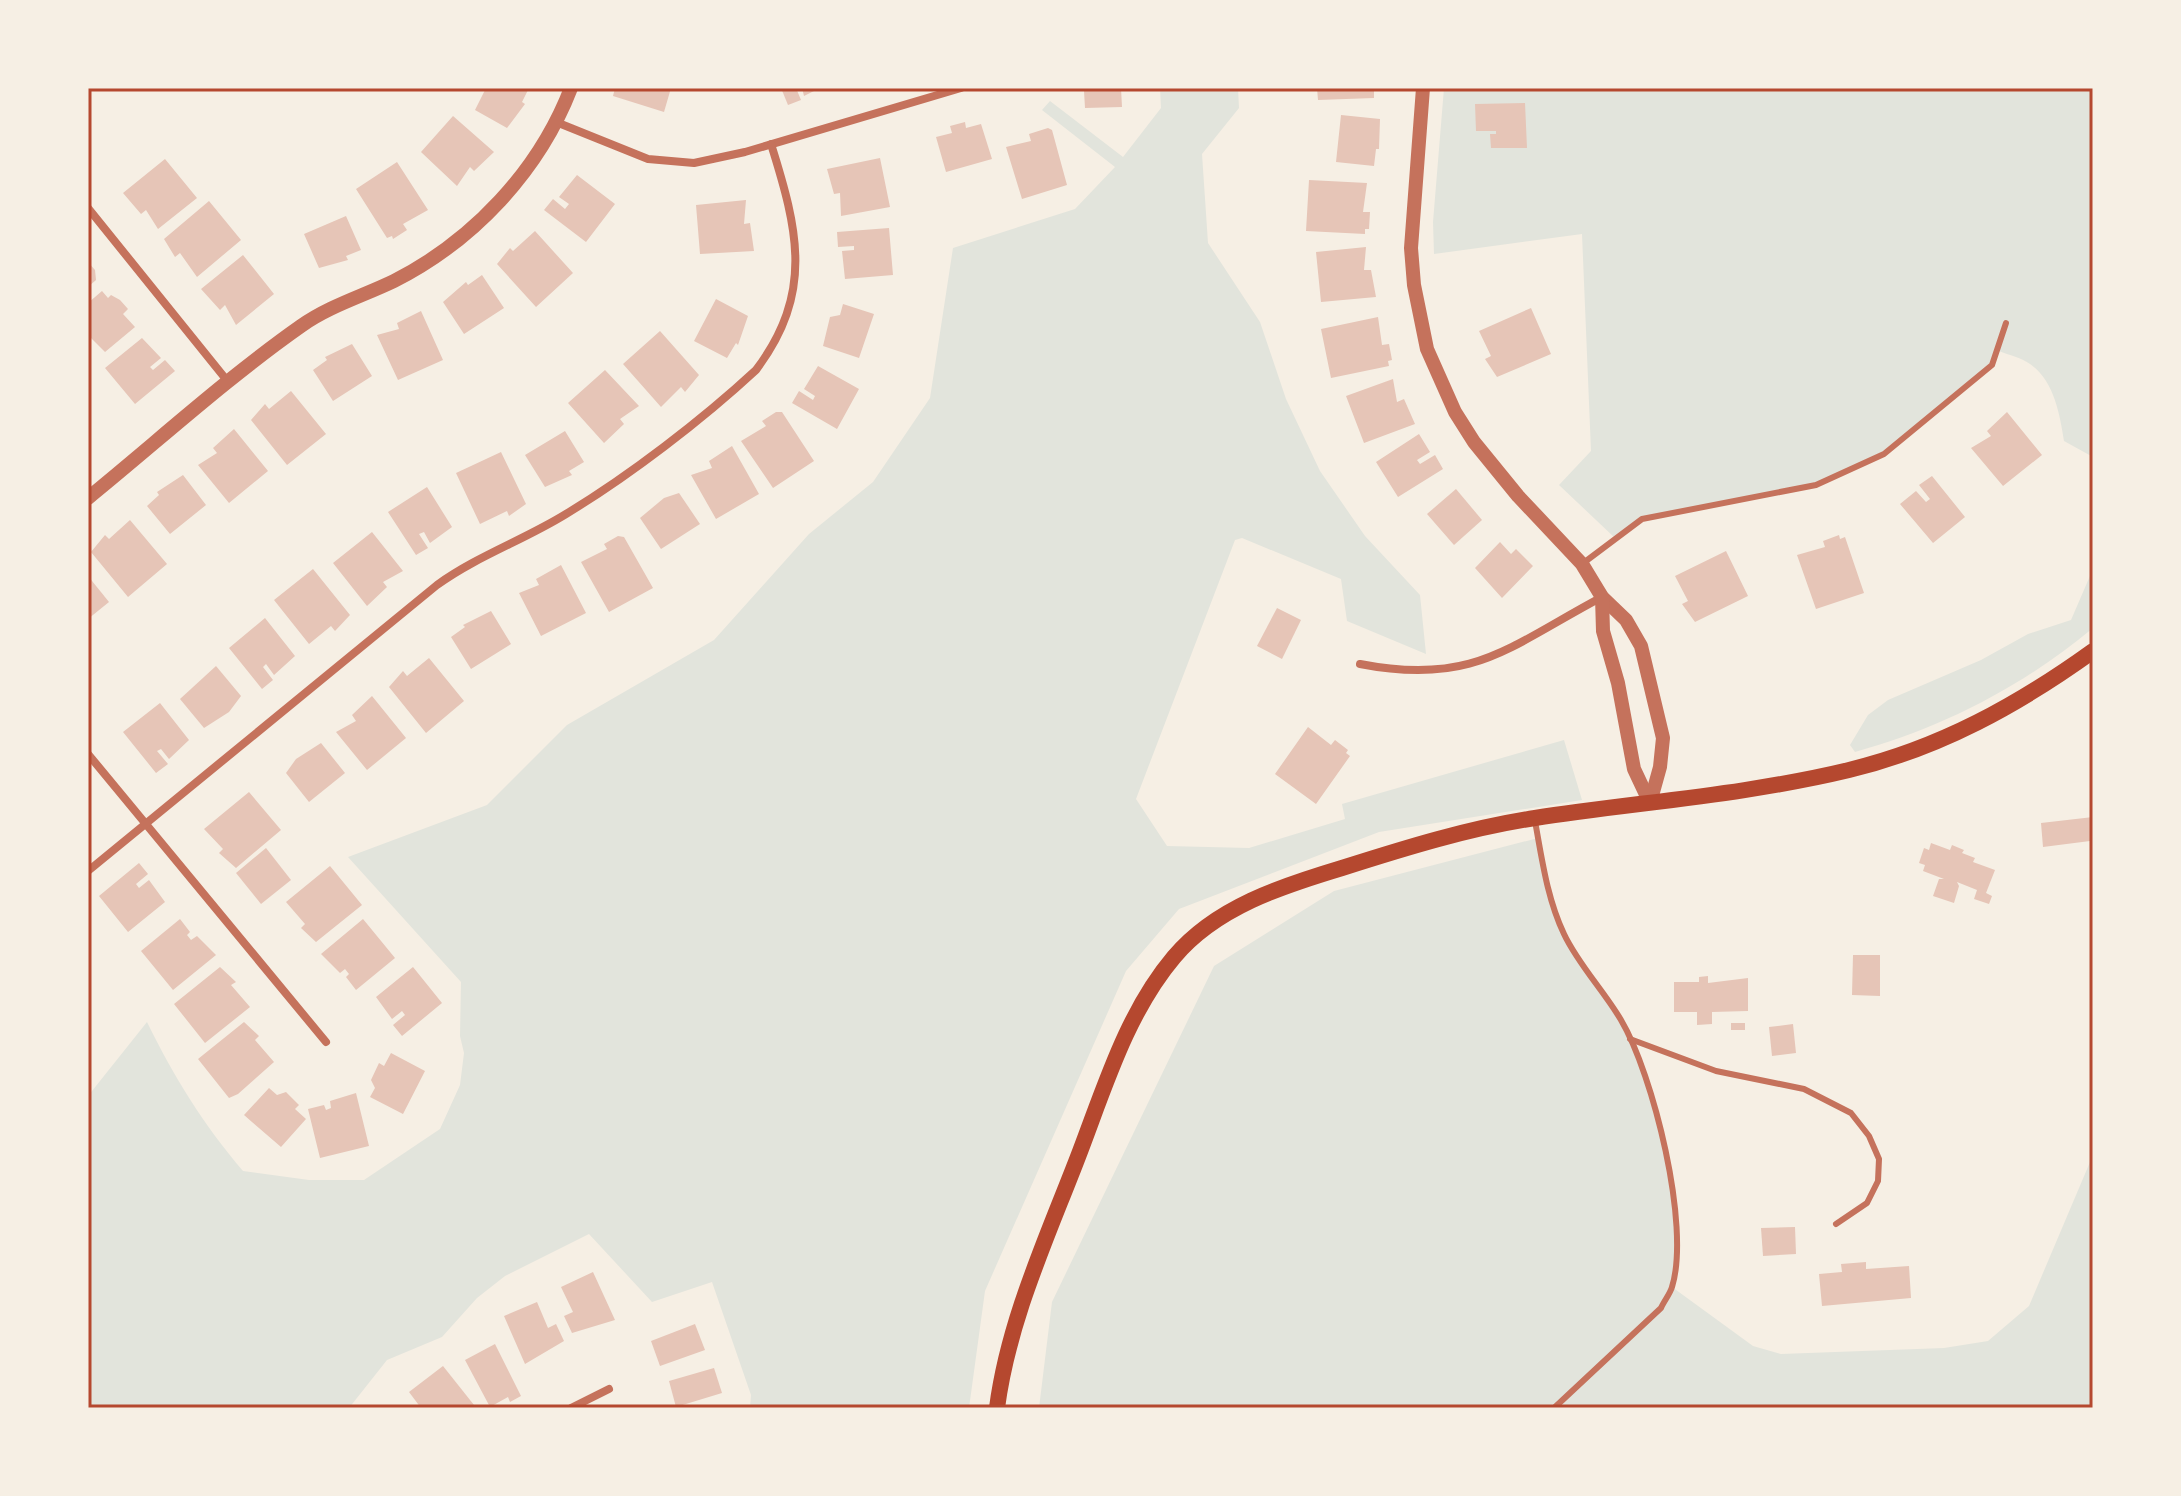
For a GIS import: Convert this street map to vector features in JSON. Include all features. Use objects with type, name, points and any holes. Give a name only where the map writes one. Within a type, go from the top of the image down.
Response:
[{"type":"main road","points":[[997,1408],[1004,1362],[1019,1315],[1130,1027],[1175,956],[1212,923],[1275,891],[1425,843],[1534,818],[1802,781],[1892,758],[1970,728],[2015,704],[2093,651]]},
{"type":"street","points":[[88,498],[303,324],[395,280],[458,239],[502,199],[529,165],[556,122],[571,88]]},
{"type":"street","points":[[556,122],[620,151],[668,163],[694,163],[771,144],[961,88]]},
{"type":"street","points":[[1423,88],[1411,248],[1414,285],[1427,349],[1455,412],[1474,442],[1518,496],[1582,564],[1602,597],[1626,620],[1641,646],[1663,738],[1660,767],[1650,803]]},
{"type":"street","points":[[88,871],[437,585],[460,569],[552,522],[596,494],[756,370],[781,333],[796,286],[792,216],[771,144]]},
{"type":"street","points":[[88,208],[229,383]]},
{"type":"street","points":[[1360,664],[1427,673],[1478,664],[1602,597]]},
{"type":"street","points":[[1602,597],[1603,631],[1618,683],[1634,769],[1650,803]]},
{"type":"street","points":[[88,754],[326,1042]]},
{"type":"street","points":[[571,1408],[609,1389]]},
{"type":"lane","points":[[1582,564],[1642,519],[1816,485],[1884,454],[1992,365],[2006,323]]},
{"type":"lane","points":[[1534,818],[1553,906],[1565,937],[1623,1022],[1656,1111],[1675,1211],[1677,1255],[1672,1287],[1661,1308],[1554,1408]]},
{"type":"lane","points":[[1630,1039],[1716,1071],[1804,1089],[1851,1113],[1869,1136],[1879,1159],[1878,1181],[1867,1203],[1836,1224]]},
{"type":"shaded area","points":[[1160,88],[1238,88],[1239,108],[1202,154],[1208,243],[1260,322],[1286,399],[1320,471],[1365,536],[1420,595],[1426,654],[1347,621],[1341,579],[1242,538],[1235,540],[1136,799],[1167,846],[1249,848],[1345,819],[1342,804],[1564,740],[1582,800],[1379,832],[1179,909],[1126,971],[985,1291],[969,1408],[750,1408],[751,1395],[712,1282],[652,1302],[589,1234],[505,1276],[477,1298],[442,1337],[387,1360],[349,1408],[88,1408],[88,1096],[147,1022],[190,1100],[243,1171],[309,1180],[364,1180],[440,1129],[460,1085],[464,1053],[460,1036],[461,982],[348,857],[487,805],[567,725],[714,640],[809,534],[873,482],[930,398],[953,248],[1075,209],[1115,167],[1042,110],[1050,101],[1123,157],[1161,108]]},
{"type":"shaded area","points":[[1444,88],[2093,88],[2093,457],[2064,441],[2054,399],[2038,371],[2023,360],[1999,351],[1992,365],[1884,454],[1816,485],[1642,519],[1615,538],[1559,485],[1591,451],[1582,234],[1434,254],[1433,222]]},
{"type":"shaded area","points":[[2093,569],[2093,628],[2067,649],[1981,703],[1919,731],[1855,752],[1850,745],[1868,715],[1888,700],[1981,660],[2028,634],[2071,620]]},
{"type":"shaded area","points":[[1538,838],[1548,890],[1560,927],[1624,1025],[1658,1120],[1672,1187],[1675,1220],[1672,1287],[1753,1346],[1781,1354],[1944,1348],[1988,1341],[2029,1306],[2093,1155],[2093,1408],[1039,1408],[1052,1302],[1214,966],[1334,891]]},
{"type":"building","points":[[486,88],[529,88],[522,102],[525,104],[507,128],[475,110]]},
{"type":"building","points":[[615,88],[671,88],[664,112],[613,96]]},
{"type":"building","points":[[781,88],[796,88],[801,100],[788,105]]},
{"type":"building","points":[[802,88],[820,88],[804,96]]},
{"type":"building","points":[[1080,88],[1121,88],[1122,107],[1085,108],[1084,91]]},
{"type":"building","points":[[1317,88],[1374,88],[1374,98],[1318,100]]},
{"type":"building","points":[[1525,103],[1527,148],[1491,148],[1490,134],[1496,134],[1496,131],[1476,131],[1475,104]]},
{"type":"building","points":[[1341,115],[1380,119],[1379,149],[1376,149],[1374,166],[1336,162]]},
{"type":"building","points":[[453,116],[494,152],[474,171],[470,167],[457,186],[421,152]]},
{"type":"building","points":[[965,122],[966,128],[981,124],[992,159],[946,172],[936,137],[952,133],[950,126]]},
{"type":"building","points":[[1048,128],[1052,130],[1067,185],[1022,199],[1006,147],[1031,141],[1029,134]]},
{"type":"building","points":[[880,158],[890,207],[841,216],[840,193],[834,194],[827,169]]},
{"type":"building","points":[[165,159],[197,198],[158,229],[146,210],[141,214],[123,193]]},
{"type":"building","points":[[397,162],[428,210],[403,224],[407,230],[393,239],[392,236],[387,238],[356,189]]},
{"type":"building","points":[[577,175],[615,204],[586,242],[544,210],[553,199],[565,209],[569,204],[559,197]]},
{"type":"building","points":[[1309,180],[1367,183],[1363,212],[1370,212],[1369,229],[1365,229],[1365,234],[1306,231]]},
{"type":"building","points":[[746,200],[744,224],[750,223],[754,251],[700,254],[696,205]]},
{"type":"building","points":[[209,201],[241,240],[197,277],[180,253],[175,257],[164,239]]},
{"type":"building","points":[[346,216],[361,250],[346,256],[348,260],[319,268],[304,234]]},
{"type":"building","points":[[889,228],[893,275],[845,279],[842,251],[854,250],[854,246],[838,247],[837,232]]},
{"type":"building","points":[[535,231],[573,273],[536,307],[497,264],[510,248],[513,251]]},
{"type":"building","points":[[1366,247],[1364,270],[1371,270],[1376,297],[1321,302],[1316,252]]},
{"type":"building","points":[[243,255],[274,294],[236,325],[225,305],[220,310],[201,289]]},
{"type":"building","points":[[88,262],[95,270],[96,280],[88,287]]},
{"type":"building","points":[[482,275],[504,308],[464,334],[443,302],[466,282],[468,285]]},
{"type":"building","points":[[102,291],[108,298],[111,295],[120,300],[128,309],[123,314],[135,327],[105,352],[88,335],[88,303]]},
{"type":"building","points":[[716,299],[748,316],[738,345],[736,343],[727,358],[694,341]]},
{"type":"building","points":[[843,304],[874,314],[859,358],[823,346],[830,317],[840,315]]},
{"type":"building","points":[[1531,308],[1551,354],[1497,377],[1485,359],[1491,356],[1479,331]]},
{"type":"building","points":[[421,311],[443,360],[398,380],[377,335],[399,329],[397,323]]},
{"type":"building","points":[[1378,317],[1382,345],[1389,344],[1392,360],[1388,361],[1389,366],[1331,378],[1321,329]]},
{"type":"building","points":[[660,331],[699,375],[685,392],[681,387],[661,407],[623,364]]},
{"type":"building","points":[[142,338],[161,358],[150,367],[153,370],[165,360],[175,371],[135,404],[105,368]]},
{"type":"building","points":[[352,344],[372,376],[333,401],[313,370],[327,360],[325,357]]},
{"type":"building","points":[[818,366],[859,389],[837,429],[792,403],[799,391],[813,400],[815,396],[804,389]]},
{"type":"building","points":[[605,370],[639,406],[620,419],[624,424],[604,443],[568,403]]},
{"type":"building","points":[[1393,379],[1397,402],[1404,399],[1415,424],[1364,443],[1346,396]]},
{"type":"building","points":[[291,391],[326,434],[287,465],[251,420],[265,404],[269,409]]},
{"type":"building","points":[[776,412],[782,412],[814,461],[773,488],[741,441],[766,426],[762,421]]},
{"type":"building","points":[[2007,412],[2042,455],[2003,486],[1971,448],[1991,436],[1987,431]]},
{"type":"building","points":[[234,429],[268,471],[229,503],[198,465],[217,453],[213,448]]},
{"type":"building","points":[[565,431],[584,462],[569,471],[572,475],[545,487],[525,455]]},
{"type":"building","points":[[1419,434],[1430,452],[1417,460],[1420,464],[1435,455],[1443,469],[1398,497],[1376,462]]},
{"type":"building","points":[[732,446],[759,494],[716,519],[691,475],[712,468],[709,461]]},
{"type":"building","points":[[501,452],[526,504],[509,516],[507,511],[480,524],[456,473]]},
{"type":"building","points":[[183,475],[206,505],[170,534],[147,506],[159,495],[157,492]]},
{"type":"building","points":[[1932,476],[1965,517],[1933,543],[1900,504],[1916,491],[1926,502],[1930,499],[1919,485]]},
{"type":"building","points":[[427,487],[452,527],[430,543],[424,532],[419,534],[428,548],[416,555],[388,512]]},
{"type":"building","points":[[1456,489],[1482,520],[1454,545],[1427,514]]},
{"type":"building","points":[[679,493],[700,524],[661,549],[640,518],[664,498]]},
{"type":"building","points":[[130,520],[167,564],[128,597],[91,552],[105,535],[109,539]]},
{"type":"building","points":[[372,532],[403,571],[383,582],[387,587],[367,606],[333,563]]},
{"type":"building","points":[[1839,535],[1840,539],[1845,537],[1864,593],[1816,609],[1797,555],[1825,547],[1823,541]]},
{"type":"building","points":[[618,536],[624,537],[653,588],[609,612],[581,562],[607,549],[604,544]]},
{"type":"building","points":[[1500,542],[1511,554],[1516,549],[1533,566],[1502,598],[1475,568]]},
{"type":"building","points":[[1726,551],[1748,596],[1695,622],[1682,604],[1688,601],[1675,576]]},
{"type":"building","points":[[561,565],[586,613],[541,636],[519,593],[539,585],[536,579]]},
{"type":"building","points":[[313,569],[350,615],[335,631],[331,626],[309,644],[274,600]]},
{"type":"building","points":[[88,576],[109,602],[88,619]]},
{"type":"building","points":[[1277,608],[1301,620],[1282,659],[1257,646]]},
{"type":"building","points":[[491,611],[511,644],[471,669],[451,637],[465,627],[463,625]]},
{"type":"building","points":[[265,618],[295,656],[274,675],[266,664],[263,667],[273,680],[262,689],[229,648]]},
{"type":"building","points":[[429,658],[464,701],[426,733],[389,687],[403,671],[407,676]]},
{"type":"building","points":[[216,666],[241,696],[229,712],[204,728],[180,699]]},
{"type":"building","points":[[372,696],[406,738],[367,770],[336,732],[356,721],[352,715]]},
{"type":"building","points":[[160,703],[189,740],[169,759],[161,749],[157,751],[168,764],[156,773],[123,732]]},
{"type":"building","points":[[1308,727],[1331,745],[1335,740],[1348,750],[1346,753],[1350,756],[1316,804],[1275,774]]},
{"type":"building","points":[[321,743],[345,773],[309,802],[286,773],[296,759]]},
{"type":"building","points":[[249,792],[281,830],[236,868],[219,853],[223,849],[204,829]]},
{"type":"building","points":[[2093,817],[2093,852],[2090,841],[2043,847],[2041,823]]},
{"type":"building","points":[[1931,843],[1950,850],[1952,845],[1964,850],[1962,853],[1975,858],[1973,862],[1995,870],[1986,893],[1992,896],[1989,904],[1974,899],[1977,890],[1957,882],[1959,886],[1954,903],[1933,896],[1939,879],[1944,879],[1923,871],[1925,865],[1919,863],[1924,848],[1929,850]]},
{"type":"building","points":[[266,848],[291,880],[261,904],[236,873]]},
{"type":"building","points":[[139,863],[148,874],[136,884],[139,888],[149,880],[165,902],[128,932],[99,896]]},
{"type":"building","points":[[330,866],[362,905],[316,942],[301,928],[305,924],[286,902]]},
{"type":"building","points":[[180,919],[190,932],[187,935],[191,940],[197,936],[216,955],[173,990],[141,951]]},
{"type":"building","points":[[363,919],[395,958],[356,990],[346,977],[349,974],[345,969],[340,973],[321,954]]},
{"type":"building","points":[[1853,955],[1880,955],[1880,996],[1852,995]]},
{"type":"building","points":[[220,967],[236,982],[231,985],[250,1007],[205,1043],[174,1004]]},
{"type":"building","points":[[413,967],[442,1003],[402,1036],[393,1025],[405,1015],[402,1011],[392,1019],[376,997]]},
{"type":"building","points":[[1708,976],[1708,983],[1748,978],[1748,1011],[1712,1012],[1712,1024],[1697,1025],[1697,1012],[1674,1012],[1674,982],[1699,982],[1699,977]]},
{"type":"building","points":[[244,1022],[259,1036],[255,1040],[274,1062],[238,1094],[229,1098],[198,1059]]},
{"type":"building","points":[[1731,1023],[1745,1023],[1745,1030],[1731,1030]]},
{"type":"building","points":[[1793,1024],[1796,1053],[1772,1056],[1769,1027]]},
{"type":"building","points":[[391,1053],[425,1071],[403,1114],[370,1097],[375,1088],[371,1080],[379,1063],[384,1066]]},
{"type":"building","points":[[269,1088],[277,1095],[286,1092],[299,1105],[295,1109],[306,1119],[281,1147],[244,1115]]},
{"type":"building","points":[[356,1093],[369,1146],[320,1158],[308,1109],[324,1105],[326,1110],[331,1108],[330,1101]]},
{"type":"building","points":[[1795,1227],[1796,1254],[1763,1256],[1761,1228]]},
{"type":"building","points":[[1866,1262],[1866,1269],[1909,1266],[1911,1298],[1822,1306],[1819,1274],[1842,1272],[1841,1264]]},
{"type":"building","points":[[593,1272],[615,1320],[572,1333],[564,1316],[573,1312],[561,1287]]},
{"type":"building","points":[[537,1302],[548,1328],[556,1324],[564,1341],[525,1364],[504,1316]]},
{"type":"building","points":[[695,1324],[705,1350],[660,1366],[651,1341]]},
{"type":"building","points":[[495,1344],[521,1396],[510,1402],[508,1397],[490,1407],[465,1360]]},
{"type":"building","points":[[443,1366],[474,1405],[471,1408],[421,1408],[409,1392]]},
{"type":"building","points":[[714,1368],[722,1393],[676,1407],[669,1381]]}]
